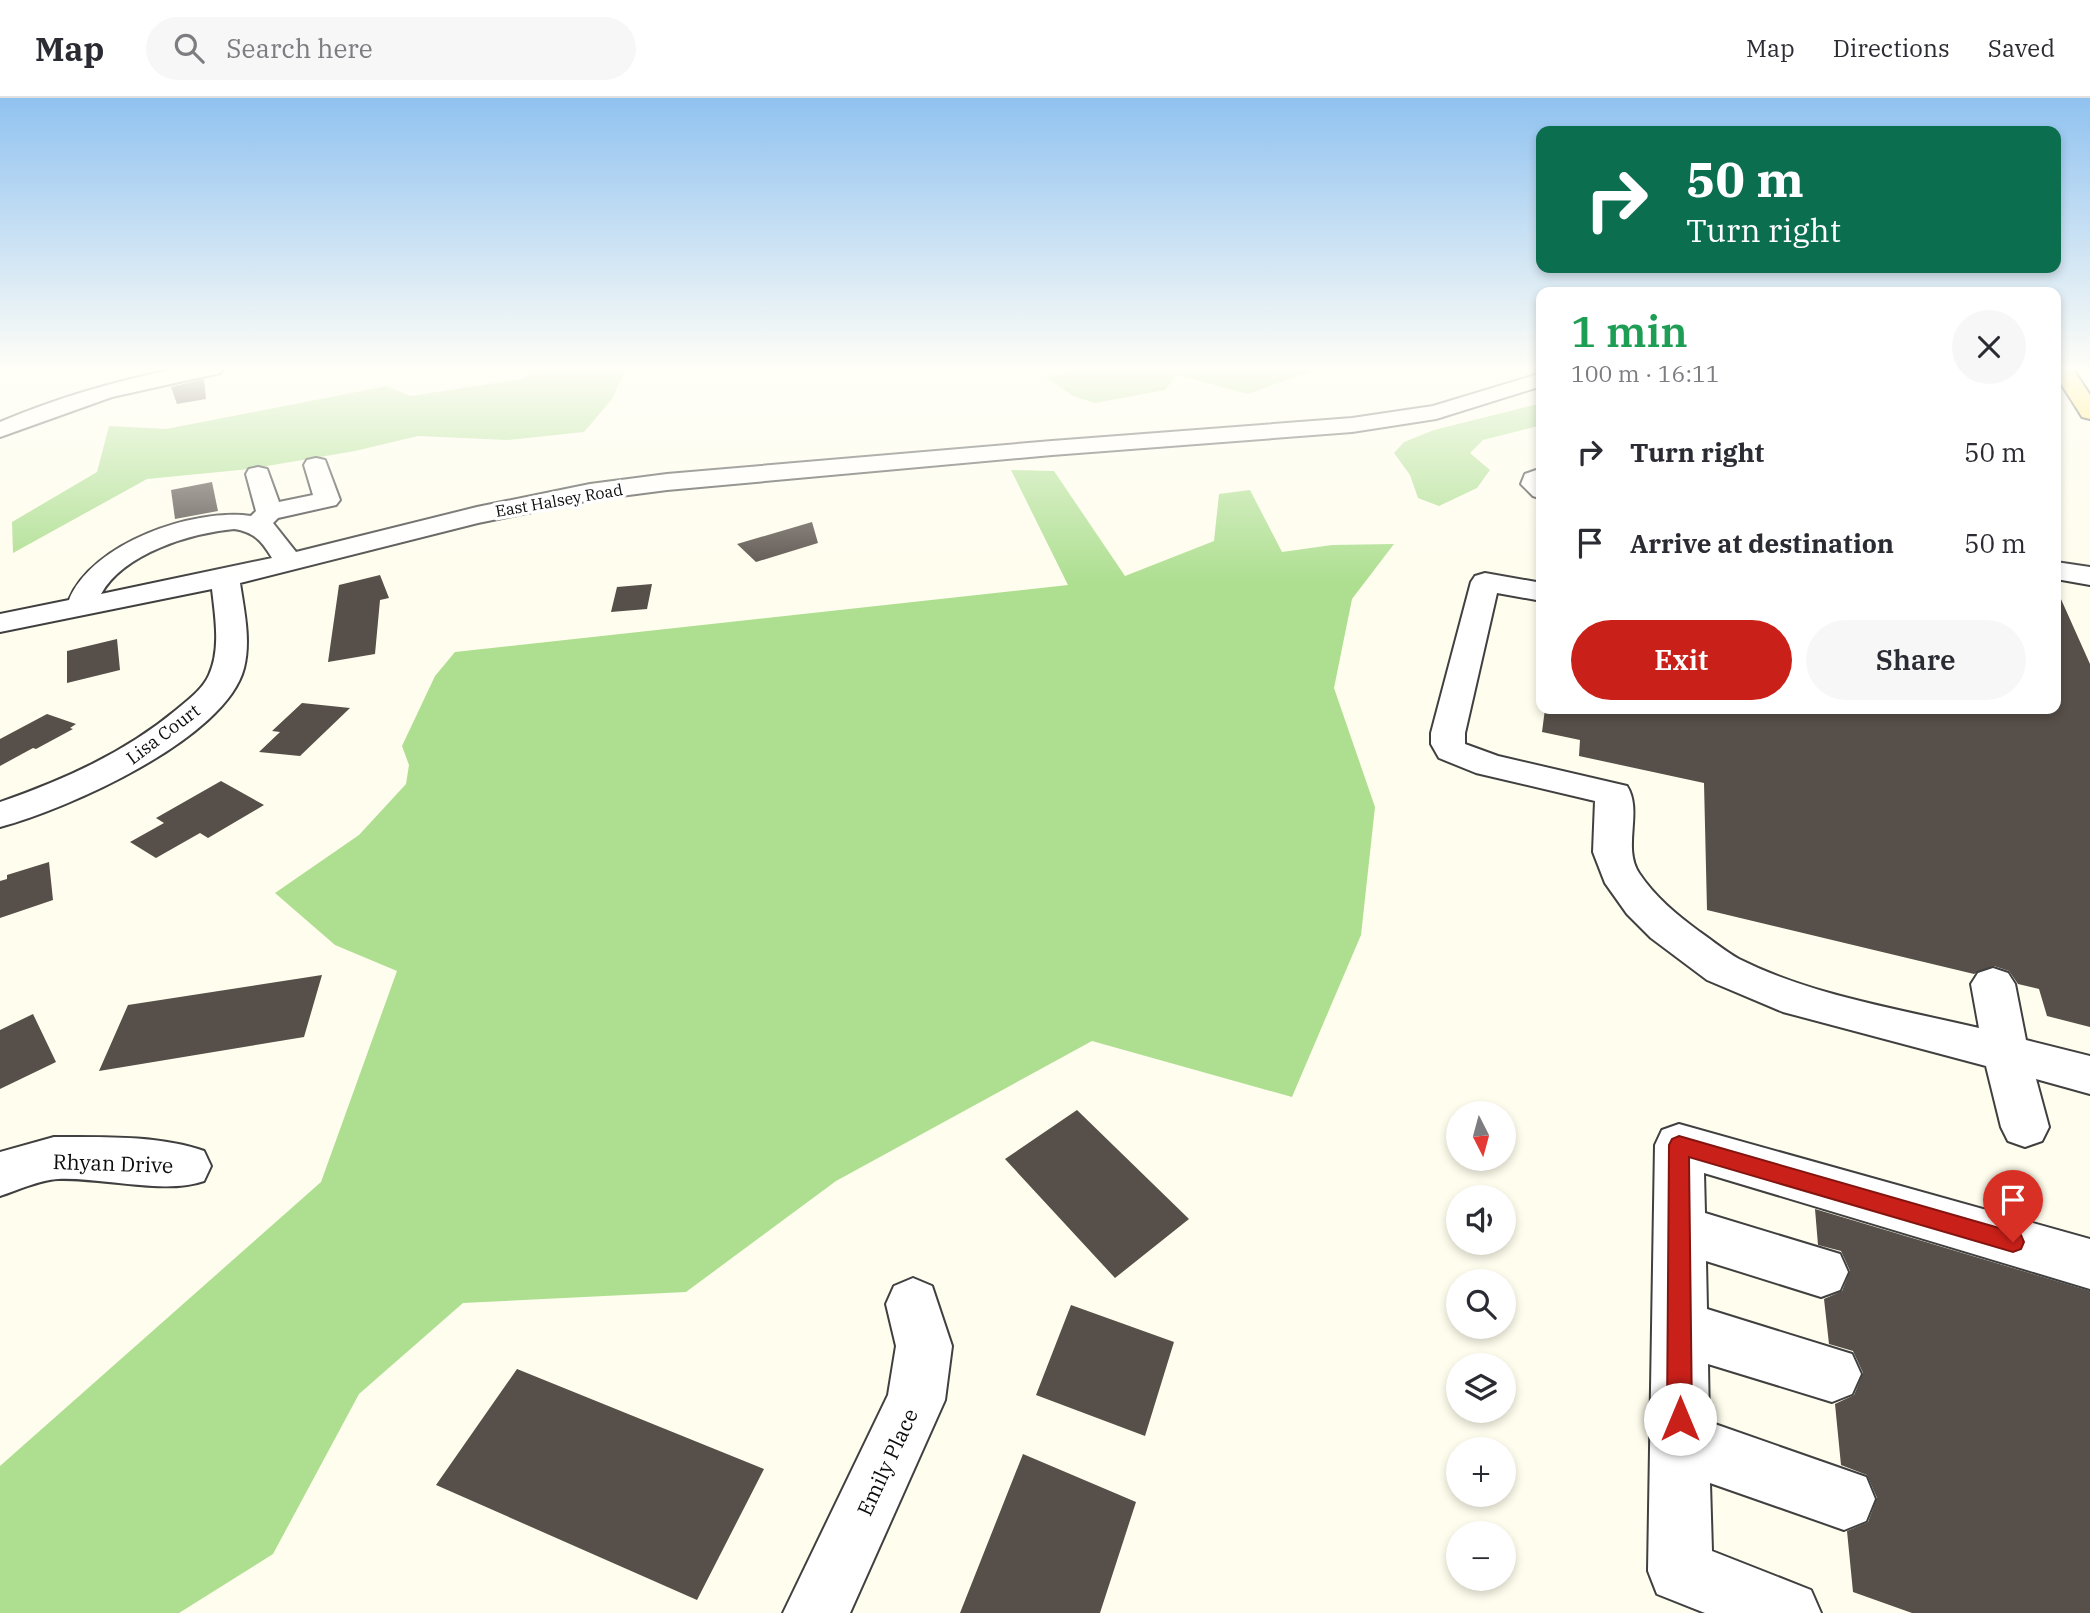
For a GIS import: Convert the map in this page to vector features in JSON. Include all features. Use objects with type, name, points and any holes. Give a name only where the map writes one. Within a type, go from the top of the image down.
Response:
[{"type":"street","name":"East Halsey Road","points":[[0,623],[225,578],[477,515],[590,492],[667,482],[1160,440]]},
{"type":"street","points":[[81,608],[82,596],[92,580],[108,565],[131,551],[191,529],[263,519],[327,500],[316,465]]},
{"type":"street","points":[[258,474],[263,519],[289,563]]},
{"type":"street","points":[[2061,571],[2090,576]]},
{"type":"street","name":"Lisa Court","points":[[0,815],[66,792],[133,760],[173,731],[208,699],[228,671],[231,646],[225,578]]},
{"type":"street","points":[[1536,591],[1485,582],[1448,733],[1451,751],[1488,765],[1614,794],[1612,852],[1619,874],[1641,905],[1666,928],[1722,969],[1783,996],[2090,1075]]},
{"type":"street","points":[[2061,597],[2090,601]]},
{"type":"street","points":[[1993,984],[2006,1055],[2025,1127]]},
{"type":"street","points":[[1788,1613],[1679,1571],[1679,1145],[2090,1264]]},
{"type":"street","name":"Rhyan Drive","points":[[0,1174],[54,1158],[98,1158],[186,1166]]},
{"type":"street","points":[[1679,1229],[1821,1272]]},
{"type":"street","name":"Emily Place","points":[[816,1613],[916,1400],[924,1346],[913,1304]]},
{"type":"street","points":[[1679,1328],[1832,1374]]},
{"type":"street","points":[[1680,1442],[1844,1499]]},
{"type":"green space","points":[[105,440],[402,440],[355,451],[250,469],[147,479],[13,553],[12,522],[97,472]]},
{"type":"green space","points":[[1410,440],[1484,440],[1470,453],[1490,470],[1477,488],[1439,506],[1418,498],[1410,475],[1394,453]]},
{"type":"green space","points":[[1011,470],[1054,471],[1125,576],[1214,541],[1219,494],[1250,490],[1282,552],[1332,545],[1394,544],[1352,599],[1334,688],[1375,807],[1361,935],[1292,1097],[1092,1041],[836,1181],[686,1292],[463,1303],[359,1394],[273,1554],[179,1613],[0,1613],[0,1466],[321,1182],[397,971],[335,945],[275,893],[359,835],[406,784],[409,765],[402,746],[435,676],[455,652],[1068,585]]},
{"type":"building","points":[[212,482],[218,511],[175,519],[171,490]]},
{"type":"building","points":[[812,522],[818,543],[756,562],[737,544]]},
{"type":"building","points":[[380,575],[389,598],[380,600],[375,654],[328,662],[339,585]]},
{"type":"building","points":[[652,584],[647,609],[611,612],[617,587]]},
{"type":"building","points":[[2061,599],[2090,664],[2090,1027],[2047,1016],[2039,989],[2018,984],[2009,971],[1994,966],[1974,974],[1707,910],[1704,783],[1579,756],[1580,740],[1542,732],[1544,714],[2061,714]]},
{"type":"building","points":[[117,639],[120,670],[67,683],[67,651]]},
{"type":"building","points":[[302,703],[350,708],[300,756],[259,752],[280,732],[272,731]]},
{"type":"building","points":[[47,714],[76,724],[70,728],[73,729],[0,766],[0,739]]},
{"type":"building","points":[[221,781],[264,805],[208,838],[200,833],[156,858],[130,842],[164,823],[156,818]]},
{"type":"building","points":[[49,862],[53,900],[0,918],[0,881],[7,879],[7,875]]},
{"type":"building","points":[[322,975],[304,1037],[99,1071],[128,1005]]},
{"type":"building","points":[[33,1014],[56,1062],[0,1089],[0,1030]]},
{"type":"building","points":[[1077,1110],[1189,1219],[1115,1278],[1005,1159]]},
{"type":"building","points":[[1815,1209],[2090,1291],[2090,1613],[1912,1613],[1853,1592],[1847,1531],[1868,1522],[1877,1498],[1867,1475],[1841,1465],[1835,1404],[1854,1395],[1863,1373],[1853,1351],[1829,1344],[1824,1299],[1842,1291],[1850,1271],[1841,1251],[1818,1245]]},
{"type":"building","points":[[1071,1305],[1174,1342],[1145,1436],[1036,1395]]},
{"type":"building","points":[[517,1369],[764,1469],[697,1600],[436,1485]]},
{"type":"building","points":[[1023,1454],[1136,1502],[1100,1613],[960,1613]]},
{"type":"route","points":[[1680,1419],[1679,1145],[2013,1242]]}]
